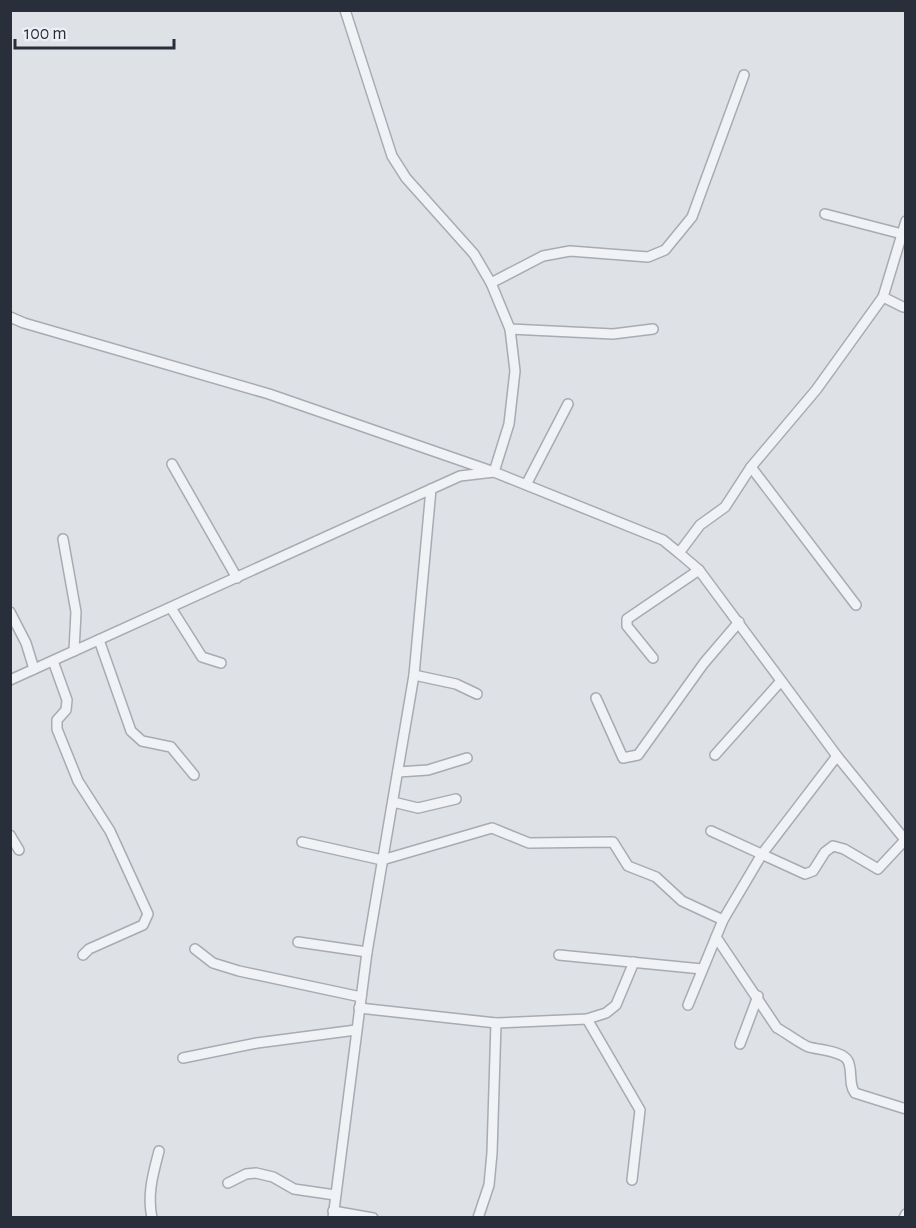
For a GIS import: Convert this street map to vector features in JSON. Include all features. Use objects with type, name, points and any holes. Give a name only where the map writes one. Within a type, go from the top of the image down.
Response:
[{"type":"street","points":[[345,10],[392,156],[406,178],[474,254],[491,283],[510,329],[515,371],[511,414],[494,472]]},
{"type":"street","points":[[491,283],[543,256],[570,252],[648,257],[665,250],[692,217],[744,75]]},
{"type":"street","points":[[825,214],[902,234]]},
{"type":"street","points":[[679,553],[700,525],[725,507],[751,467],[816,390],[883,297],[906,221]]},
{"type":"street","points":[[883,297],[903,307]]},
{"type":"street","points":[[10,317],[269,394],[527,483],[663,540],[699,570],[837,756],[905,840],[878,869],[837,847],[825,852],[809,874],[711,831]]},
{"type":"street","points":[[510,329],[613,334],[653,329]]},
{"type":"street","points":[[527,483],[568,404]]},
{"type":"street","points":[[172,464],[237,578]]},
{"type":"street","points":[[751,467],[856,605]]},
{"type":"street","points":[[10,680],[460,476],[494,472]]},
{"type":"street","points":[[373,1218],[333,1214],[367,951],[414,675],[431,489]]},
{"type":"street","points":[[63,539],[76,612],[74,651]]},
{"type":"street","points":[[653,658],[627,626],[627,619],[699,570]]},
{"type":"street","points":[[171,608],[202,657],[221,663]]},
{"type":"street","points":[[10,612],[26,643],[34,669]]},
{"type":"street","points":[[596,698],[623,758],[638,755],[704,663],[739,622]]},
{"type":"street","points":[[99,640],[131,731],[142,741],[171,747],[194,775]]},
{"type":"street","points":[[53,661],[67,705],[57,720],[57,729],[78,781],[110,831],[148,914],[143,925],[89,949],[83,955]]},
{"type":"street","points":[[414,675],[456,684],[477,694]]},
{"type":"street","points":[[716,754],[781,681]]},
{"type":"street","points":[[688,1005],[723,920],[762,854],[837,756]]},
{"type":"street","points":[[398,772],[428,770],[467,758]]},
{"type":"street","points":[[393,802],[427,807],[456,799]]},
{"type":"street","points":[[302,842],[382,860],[492,828],[529,843],[613,842],[628,866],[656,877],[682,901],[723,920]]},
{"type":"street","points":[[10,835],[19,850]]},
{"type":"street","points":[[716,937],[758,996],[777,1028],[793,1036],[803,1045],[847,1059],[855,1093],[906,1109]]},
{"type":"street","points":[[298,942],[367,951]]},
{"type":"street","points":[[195,949],[213,963],[239,971],[361,997]]},
{"type":"street","points":[[559,955],[702,969]]},
{"type":"street","points":[[359,1008],[496,1023],[587,1019],[606,1013],[616,1005],[634,962]]},
{"type":"street","points":[[740,1044],[758,996]]},
{"type":"street","points":[[587,1019],[640,1110],[632,1180]]},
{"type":"street","points":[[478,1218],[489,1185],[492,1153],[496,1023]]},
{"type":"street","points":[[183,1058],[257,1043],[356,1030]]},
{"type":"street","points":[[152,1218],[149,1198],[151,1179],[159,1151]]},
{"type":"street","points":[[228,1183],[246,1174],[256,1173],[273,1177],[294,1189],[335,1195]]}]
